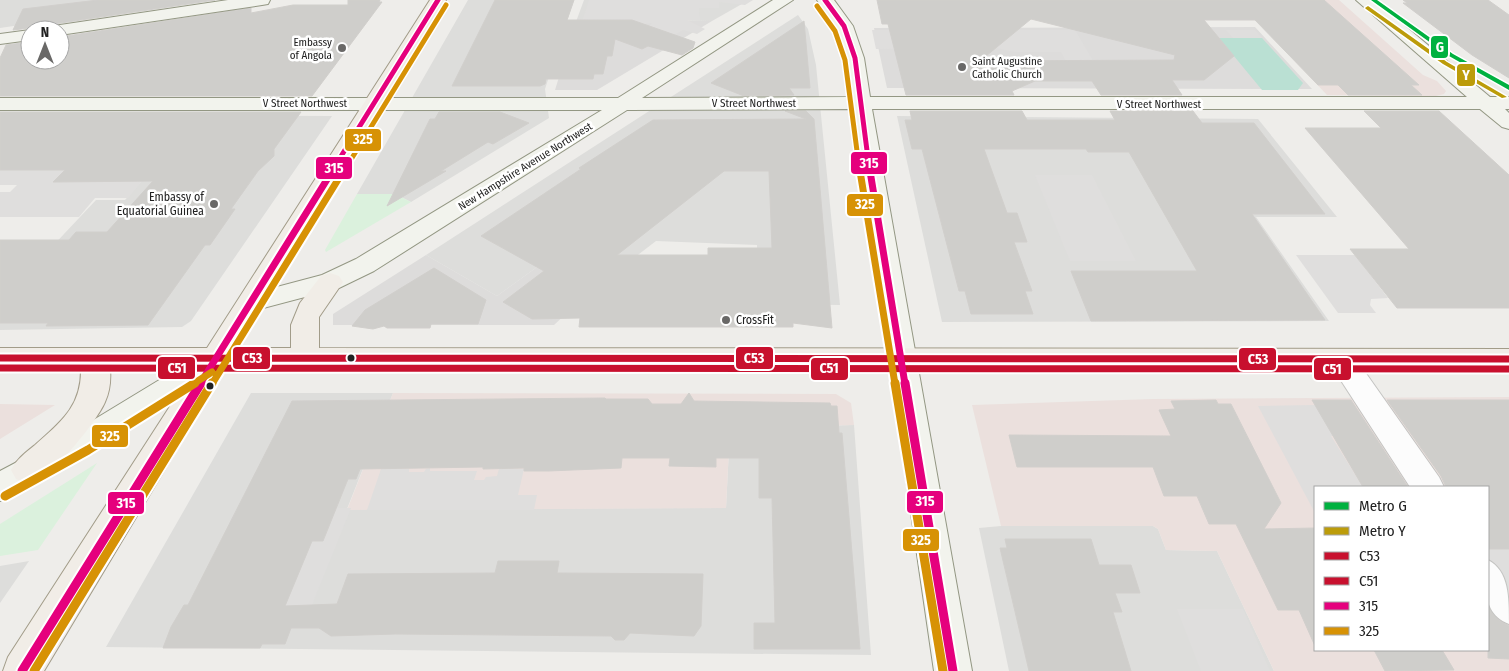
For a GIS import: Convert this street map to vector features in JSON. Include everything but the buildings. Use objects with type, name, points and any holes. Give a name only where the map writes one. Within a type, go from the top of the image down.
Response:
[{"type":"main road","points":[[22,671],[438,0]]},
{"type":"main road","points":[[307,359],[302,332],[304,317],[330,282]]},
{"type":"main road","points":[[0,358],[1509,359]]},
{"type":"main road","points":[[27,470],[71,428],[87,408],[95,388],[96,358]]},
{"type":"street","points":[[70,29],[262,0]]},
{"type":"street","name":"New Hampshire Avenue Northwest","points":[[252,302],[330,282],[365,265],[785,0]]},
{"type":"street","points":[[825,0],[839,18],[850,38],[861,92],[861,103],[901,359],[953,671]]},
{"type":"street","points":[[1364,0],[1509,122]]},
{"type":"street","points":[[0,39],[20,36]]},
{"type":"street","name":"V Street Northwest","points":[[0,104],[1509,103]]},
{"type":"street","points":[[0,487],[27,470],[83,442],[217,358]]},
{"type":"street","points":[[1340,359],[1427,486]]},
{"type":"street","points":[[1489,577],[1509,607]]},
{"type":"shaded area","points":[[0,0],[190,0],[54,20],[20,20],[20,25],[0,28]]},
{"type":"shaded area","points":[[468,0],[574,0],[545,89],[549,118],[411,202],[395,194],[357,194]]},
{"type":"shaded area","points":[[584,0],[749,0],[712,21],[577,19]]},
{"type":"shaded area","points":[[589,0],[753,0],[745,5],[719,2],[719,8],[699,8],[700,20],[687,20],[705,29],[697,34],[683,30],[674,35],[649,26],[652,23],[644,24],[632,20],[583,19]]},
{"type":"shaded area","points":[[1237,0],[1339,0],[1423,75],[1437,81],[1446,91],[1444,94],[1436,96],[1327,95]]},
{"type":"shaded area","points":[[798,15],[808,29],[816,65],[840,305],[758,304],[757,245],[656,241],[587,294],[537,267],[497,296],[426,255]]},
{"type":"shaded area","points":[[577,19],[712,21],[597,90],[555,90]]},
{"type":"shaded area","points":[[1255,27],[1312,89],[887,88],[874,28]]},
{"type":"shaded area","points":[[872,30],[1075,30],[1102,76],[1074,76],[1061,52],[1015,52],[996,48],[876,49]]},
{"type":"shaded area","points":[[1226,30],[1255,30],[1262,38],[1233,38]]},
{"type":"shaded area","points":[[106,115],[332,116],[191,321],[182,327],[0,330],[0,302],[96,200],[125,200],[156,165]]},
{"type":"shaded area","points":[[897,116],[1258,119],[1337,217],[1256,217],[1329,321],[942,322]]},
{"type":"shaded area","points":[[67,168],[54,181],[142,181],[128,198],[95,198],[79,217],[0,217],[0,192],[10,192],[17,185],[0,185],[0,170]]},
{"type":"shaded area","points":[[1035,175],[1092,175],[1136,261],[1070,261]]},
{"type":"shaded area","points":[[426,255],[497,296],[537,267],[587,294],[554,325],[333,325],[333,314]]},
{"type":"shaded area","points":[[1296,255],[1355,255],[1388,298],[1371,299],[1370,305],[1376,313],[1338,313]]},
{"type":"shaded area","points":[[251,393],[393,393],[347,509],[726,508],[730,428],[854,425],[871,655],[106,647]]},
{"type":"shaded area","points":[[393,393],[836,394],[851,403],[854,425],[730,428],[726,508],[347,510]]},
{"type":"shaded area","points":[[1509,397],[1509,671],[1274,671],[1217,551],[1166,550],[1158,529],[1153,526],[1001,526],[972,405],[1153,399]]},
{"type":"shaded area","points":[[0,404],[55,405],[0,439]]},
{"type":"shaded area","points":[[1315,405],[1339,436],[1331,436],[1362,486],[1314,486],[1314,511],[1258,406]]},
{"type":"shaded area","points":[[430,468],[430,471],[477,471],[474,480],[484,480],[486,477],[497,476],[499,469],[524,469],[518,495],[537,495],[534,510],[367,510],[381,469],[409,469],[409,472],[424,472]]},
{"type":"shaded area","points":[[327,508],[351,508],[312,605],[285,606],[312,541],[323,541]]},
{"type":"shaded area","points":[[1001,526],[1153,526],[1158,529],[1166,550],[1217,551],[1274,671],[1009,671],[979,528]]},
{"type":"shaded area","points":[[1489,549],[1509,549],[1509,591],[1489,561]]},
{"type":"shaded area","points":[[29,561],[0,603],[0,566]]},
{"type":"shaded area","points":[[1177,609],[1243,609],[1270,671],[1201,671]]},
{"type":"green space","points":[[1219,38],[1262,38],[1303,83],[1298,90],[1262,90]]},
{"type":"green space","points":[[357,194],[395,194],[411,202],[326,252],[325,250]]},
{"type":"green space","points":[[97,463],[38,550],[0,556],[0,524]]},
{"type":"metro line","name":"G","points":[[1374,0],[1451,55],[1509,88]]},
{"type":"metro line","name":"Y","points":[[1368,8],[1445,63],[1504,97]]},
{"type":"transit line","name":"315","points":[[22,671],[438,0]]},
{"type":"transit line","name":"315","points":[[825,0],[844,26],[855,58],[869,165],[953,671]]},
{"type":"transit line","name":"325","points":[[34,671],[446,5]]},
{"type":"transit line","name":"325","points":[[817,6],[835,31],[845,60],[859,167],[943,671]]},
{"type":"transit line","name":"C53","points":[[0,358],[1509,359]]},
{"type":"transit line","name":"C51","points":[[0,368],[1509,369]]},
{"type":"transit line","name":"325","points":[[5,496],[88,450],[212,372]]},
{"type":"place","name":"Embassy of Angola","points":[[342,48]]},
{"type":"place","name":"Saint Augustine Catholic Church","points":[[962,67]]},
{"type":"place","name":"Embassy of Equatorial Guinea","points":[[214,204]]},
{"type":"place","name":"CrossFit","points":[[726,320]]}]
